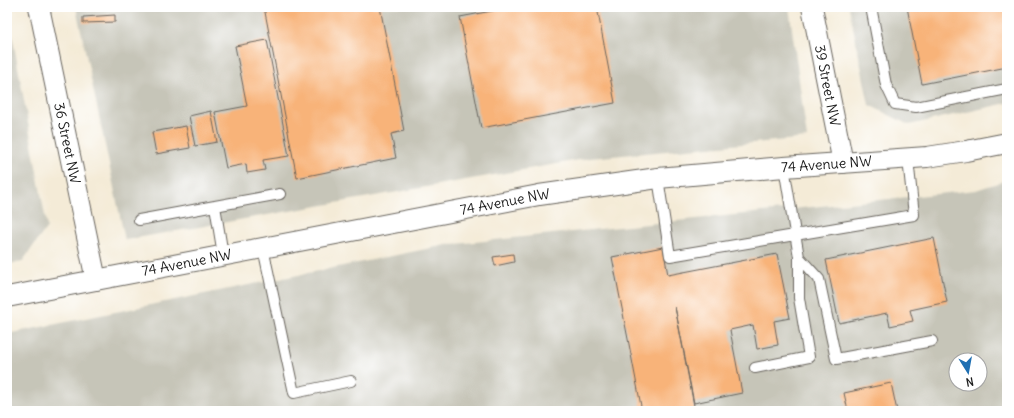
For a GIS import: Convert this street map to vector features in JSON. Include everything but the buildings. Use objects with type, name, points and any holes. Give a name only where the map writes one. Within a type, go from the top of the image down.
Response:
[{"type":"street","name":"36 Street NW","points":[[39,7],[96,280]]},
{"type":"street","name":"39 Street NW","points":[[812,7],[843,163]]},
{"type":"street","name":"74 Avenue NW","points":[[7,297],[539,195],[658,178],[784,167],[908,159],[966,151],[1007,143]]},
{"type":"lane","points":[[871,7],[886,85],[895,104],[916,107],[1007,89]]},
{"type":"lane","points":[[658,178],[670,256],[914,215],[908,159]]},
{"type":"lane","points":[[755,368],[809,357],[799,298],[799,257],[784,167]]},
{"type":"lane","points":[[140,220],[280,194]]},
{"type":"lane","points":[[215,206],[223,255]]},
{"type":"lane","points":[[263,248],[294,393],[351,381]]},
{"type":"lane","points":[[799,257],[819,279],[836,359],[932,341]]},
{"type":"shaded area","points":[[7,7],[47,227],[22,262],[7,264]]},
{"type":"shaded area","points":[[76,7],[789,7],[807,138],[590,158],[125,240]]},
{"type":"shaded area","points":[[849,7],[1007,7],[1007,103],[909,125],[869,105]]},
{"type":"shaded area","points":[[1007,180],[1007,411],[7,411],[7,334],[446,245],[976,190]]}]
